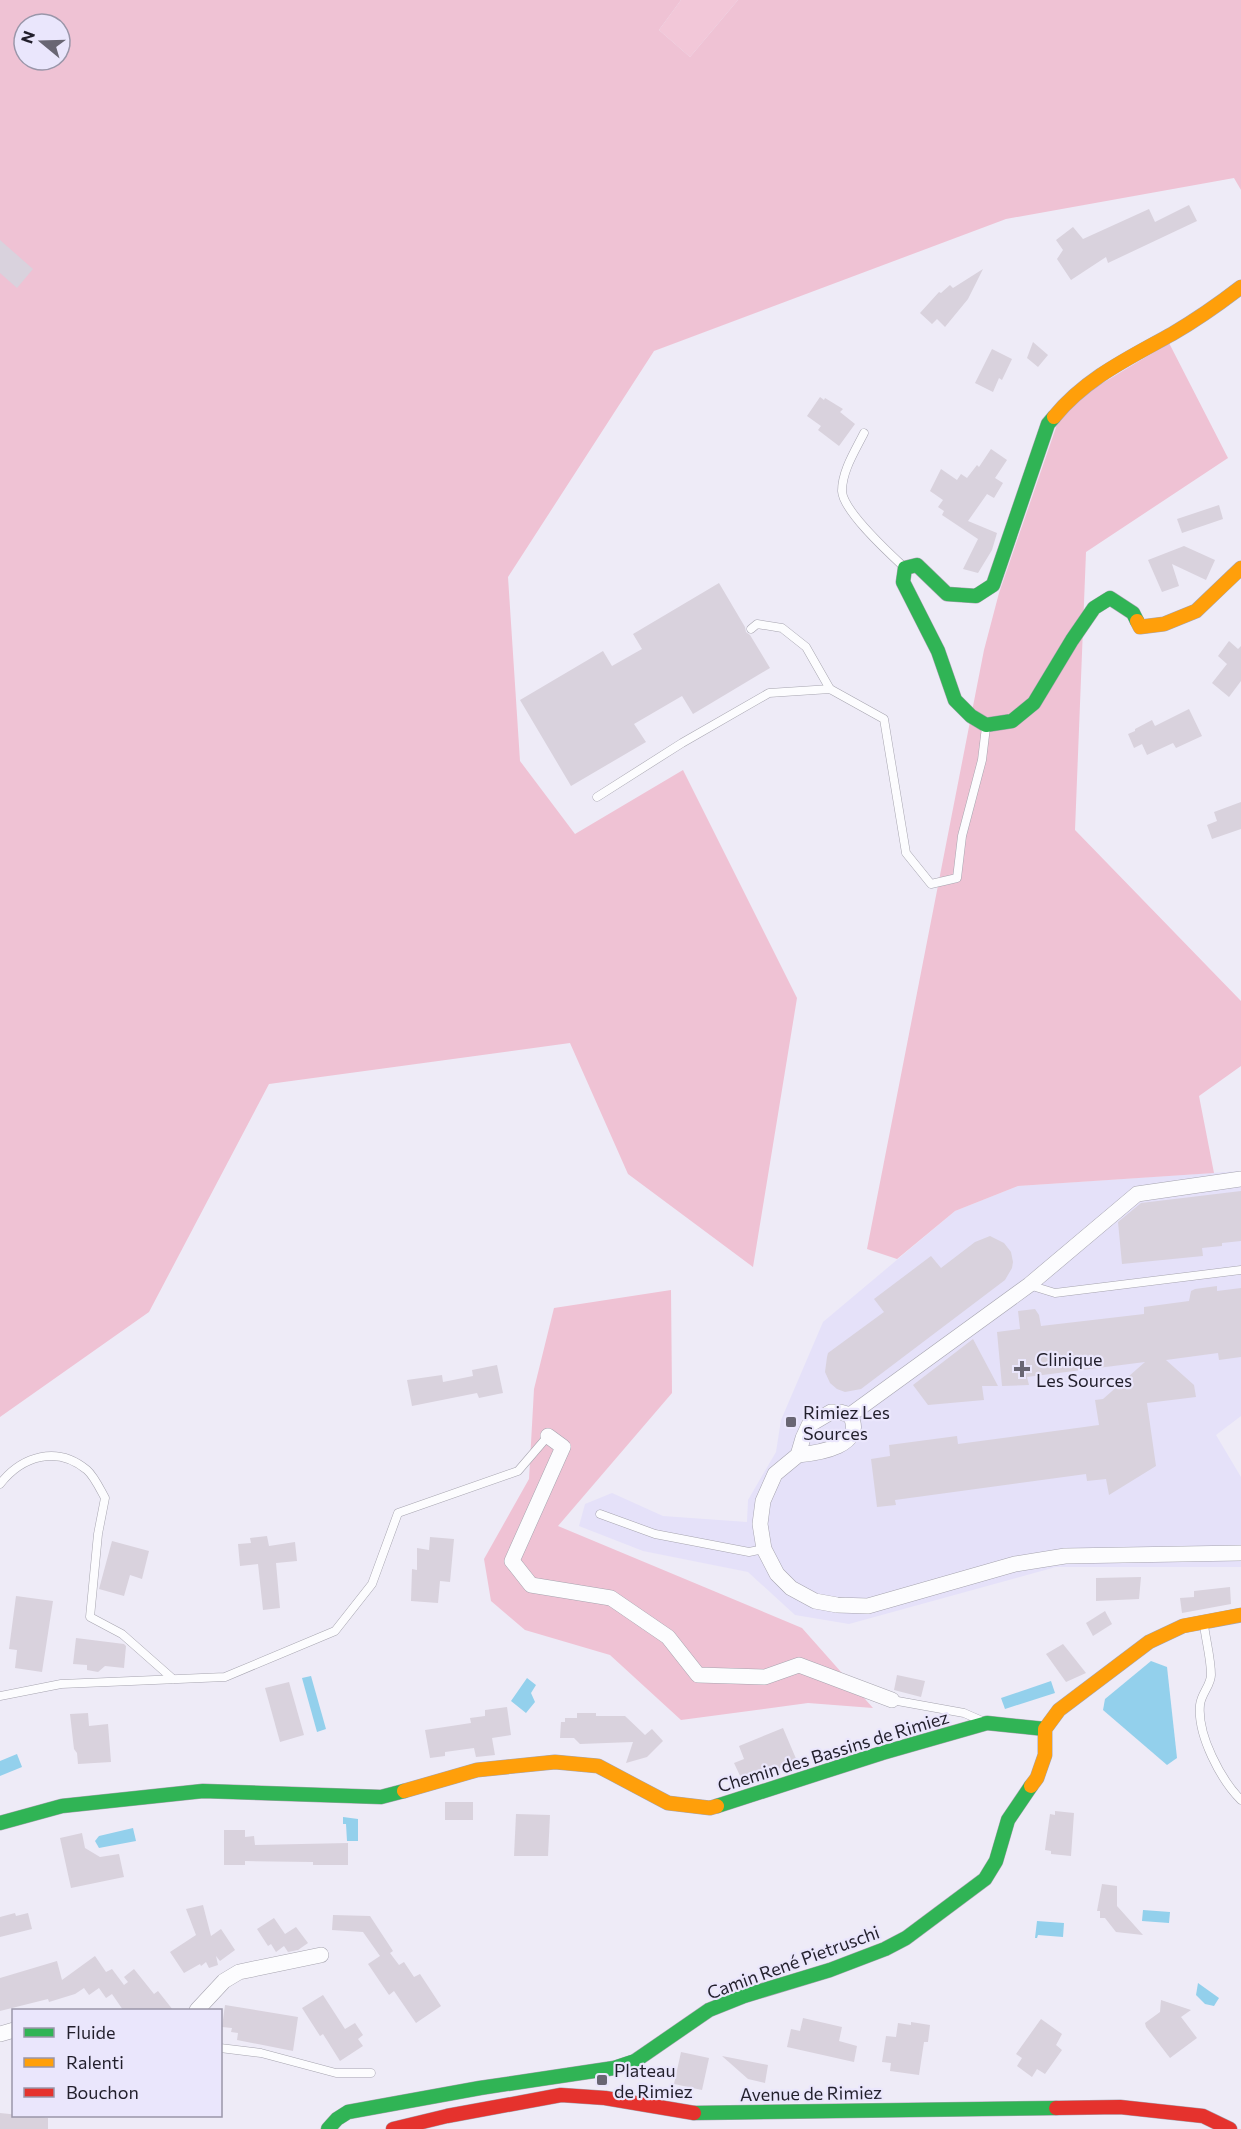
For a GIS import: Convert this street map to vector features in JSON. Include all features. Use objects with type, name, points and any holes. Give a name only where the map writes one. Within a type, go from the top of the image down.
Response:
[{"type":"street","points":[[1241,287],[1193,322],[1098,374],[1062,404],[1048,424],[993,585],[976,596],[947,594],[917,565],[905,568],[903,582],[938,651],[955,700],[971,716],[986,725],[1012,721],[1034,703],[1094,608],[1110,598],[1133,613],[1140,627],[1164,624],[1196,611],[1241,568]]},
{"type":"street","points":[[850,1415],[1029,1285],[1137,1194],[1241,1179]]},
{"type":"street","points":[[798,1455],[802,1438],[809,1425],[831,1412],[850,1415]]},
{"type":"street","points":[[850,1415],[854,1428],[851,1437],[835,1447],[816,1453],[798,1455],[775,1474],[763,1501],[760,1524],[764,1549],[777,1574],[791,1588],[815,1601],[837,1605],[868,1606],[1015,1564],[1065,1556],[1239,1554]]},
{"type":"street","points":[[548,1436],[563,1447],[512,1561],[531,1585],[611,1598],[668,1637],[698,1675],[765,1677],[799,1665],[892,1700]]},
{"type":"street","points":[[1045,1729],[1059,1710],[1149,1642],[1183,1626],[1241,1615]]},
{"type":"street","name":"Chemin des Bassins de Rimiez","points":[[0,1823],[62,1806],[203,1791],[381,1797],[477,1770],[555,1762],[598,1766],[668,1803],[710,1808],[882,1753],[987,1723],[1045,1729]]},
{"type":"street","name":"Camin René Pietruschi","points":[[328,2129],[348,2112],[480,2088],[614,2068],[635,2061],[710,2010],[744,1996],[830,1970],[885,1949],[906,1938],[985,1879],[992,1870],[1008,1820],[1037,1778],[1045,1755],[1045,1729]]},
{"type":"street","points":[[198,2009],[224,1980],[239,1972],[321,1955]]},
{"type":"street","name":"Avenue de Rimiez","points":[[393,2129],[448,2123],[541,2098],[580,2095],[693,2113],[1120,2107],[1203,2116],[1230,2129]]},
{"type":"lane","points":[[864,433],[846,470],[842,492],[856,518],[905,568]]},
{"type":"lane","points":[[751,629],[757,624],[782,628],[806,647],[830,689],[884,719],[906,853],[931,884],[957,878],[962,836],[982,760],[986,725]]},
{"type":"lane","points":[[597,797],[682,743],[769,693],[830,689]]},
{"type":"lane","points":[[1029,1285],[1055,1293],[1241,1270]]},
{"type":"lane","points":[[0,1696],[61,1684],[225,1677],[335,1631],[372,1584],[399,1513],[518,1471],[548,1436]]},
{"type":"lane","points":[[0,1484],[10,1471],[36,1456],[67,1457],[88,1471],[105,1497],[98,1534],[90,1617],[122,1634],[173,1679]]},
{"type":"lane","points":[[600,1514],[655,1534],[749,1551],[764,1549]]},
{"type":"lane","points":[[1203,1623],[1212,1678],[1203,1692],[1200,1706],[1205,1743],[1232,1791],[1241,1800]]},
{"type":"lane","points":[[892,1700],[964,1713],[987,1723]]},
{"type":"lane","points":[[222,2048],[261,2053],[336,2073],[371,2073]]},
{"type":"shaded area","points":[[0,0],[681,0],[659,30],[690,57],[738,0],[1241,0],[1241,190],[1234,178],[1006,219],[654,351],[508,577],[520,761],[575,834],[683,770],[797,998],[753,1267],[628,1174],[570,1043],[269,1084],[149,1312],[0,1417]]},
{"type":"shaded area","points":[[681,0],[738,0],[690,57],[659,30]]},
{"type":"shaded area","points":[[1169,343],[1228,458],[1086,552],[1075,830],[1241,1001],[1241,1066],[1199,1096],[1214,1173],[1018,1186],[955,1211],[897,1259],[867,1249],[984,650],[999,593],[1063,407]]},
{"type":"shaded area","name":"Clinique Les Sources","points":[[1241,1171],[1241,1416],[1216,1435],[1241,1477],[1241,1567],[1056,1567],[849,1624],[795,1615],[748,1572],[643,1551],[579,1526],[585,1504],[612,1493],[663,1516],[747,1522],[748,1500],[776,1452],[781,1420],[823,1322],[955,1211],[1018,1186]]},
{"type":"shaded area","points":[[671,1290],[672,1393],[558,1526],[802,1628],[873,1708],[808,1703],[681,1720],[610,1655],[525,1630],[491,1601],[484,1559],[529,1479],[534,1389],[554,1308]]},
{"type":"water","points":[[1151,1661],[1167,1667],[1177,1758],[1167,1765],[1103,1710],[1105,1699]]},
{"type":"water","points":[[311,1676],[326,1729],[317,1732],[302,1678]]},
{"type":"water","points":[[527,1678],[536,1685],[531,1693],[535,1702],[526,1713],[511,1701]]},
{"type":"water","points":[[1051,1681],[1055,1693],[1005,1709],[1001,1698]]},
{"type":"water","points":[[17,1754],[22,1767],[0,1776],[0,1761]]},
{"type":"water","points":[[343,1817],[358,1819],[358,1841],[347,1841],[346,1824],[343,1824]]},
{"type":"water","points":[[133,1828],[136,1841],[99,1848],[95,1841],[99,1836]]},
{"type":"water","points":[[1143,1910],[1170,1912],[1169,1923],[1142,1921]]},
{"type":"water","points":[[1037,1921],[1064,1923],[1063,1937],[1038,1935],[1035,1938]]},
{"type":"water","points":[[1198,1983],[1219,1998],[1214,2006],[1205,2004],[1196,1995]]},
{"type":"building","points":[[1189,205],[1197,221],[1108,263],[1106,257],[1071,280],[1057,259],[1063,250],[1056,240],[1073,227],[1083,239],[1149,209],[1155,222]]},
{"type":"building","points":[[0,240],[33,269],[17,288],[0,273]]},
{"type":"building","points":[[983,269],[968,299],[945,327],[937,319],[932,324],[920,313],[939,292],[941,293],[950,285],[953,288]]},
{"type":"building","points":[[1033,342],[1048,355],[1038,367],[1027,358]]},
{"type":"building","points":[[992,349],[1012,359],[1002,380],[999,378],[993,392],[975,383]]},
{"type":"building","points":[[820,397],[843,409],[840,412],[855,424],[839,446],[818,430],[821,426],[807,416]]},
{"type":"building","points":[[991,449],[1007,460],[995,478],[1003,483],[994,498],[987,494],[968,521],[997,533],[992,550],[978,573],[963,569],[978,539],[942,515],[944,511],[938,507],[943,500],[930,491],[941,469],[957,480],[961,474],[967,478],[977,465],[979,467]]},
{"type":"building","points":[[1219,505],[1223,519],[1182,533],[1177,519]]},
{"type":"building","points":[[1184,546],[1215,560],[1206,580],[1172,564],[1179,586],[1162,592],[1148,560]]},
{"type":"building","points":[[719,583],[746,632],[770,668],[693,714],[682,696],[634,724],[646,742],[571,786],[520,700],[603,651],[612,666],[642,649],[633,634]]},
{"type":"building","points":[[1229,641],[1238,649],[1241,646],[1241,681],[1229,697],[1212,683],[1227,664],[1218,656]]},
{"type":"building","points":[[1189,709],[1202,736],[1176,748],[1173,743],[1147,755],[1142,744],[1134,748],[1128,734],[1135,729],[1152,720],[1155,726]]},
{"type":"building","points":[[1241,802],[1241,829],[1212,839],[1207,825],[1217,821],[1214,812]]},
{"type":"building","points":[[1241,1191],[1241,1241],[1202,1248],[1203,1256],[1122,1264],[1118,1222],[1141,1203]]},
{"type":"building","points":[[990,1236],[1004,1243],[1011,1252],[1012,1268],[1005,1280],[861,1389],[845,1392],[830,1383],[825,1372],[828,1353],[884,1312],[874,1299],[931,1256],[941,1268],[975,1242]]},
{"type":"building","points":[[1217,1286],[1217,1291],[1241,1288],[1241,1357],[1219,1360],[1218,1353],[1166,1360],[1194,1385],[1196,1397],[1147,1403],[1156,1466],[1109,1495],[1106,1479],[1087,1481],[1086,1474],[895,1500],[896,1505],[877,1507],[871,1459],[890,1456],[889,1445],[957,1436],[958,1444],[1099,1425],[1095,1400],[1103,1399],[1145,1362],[1027,1377],[1029,1385],[1002,1386],[997,1332],[1020,1329],[1018,1311],[1035,1309],[1041,1326],[1144,1314],[1144,1307],[1189,1301],[1191,1291]]},
{"type":"building","points":[[973,1339],[998,1386],[982,1386],[984,1400],[928,1405],[913,1385]]},
{"type":"building","points":[[497,1365],[503,1393],[479,1398],[477,1393],[412,1406],[407,1380],[442,1375],[443,1382],[473,1376],[472,1370]]},
{"type":"building","points":[[267,1536],[269,1546],[295,1542],[297,1561],[276,1563],[280,1608],[263,1610],[258,1564],[240,1566],[238,1544],[251,1543],[250,1538]]},
{"type":"building","points":[[430,1537],[454,1539],[450,1582],[440,1581],[438,1603],[411,1601],[412,1569],[417,1570],[417,1548],[429,1550]]},
{"type":"building","points":[[112,1541],[149,1551],[142,1579],[130,1575],[124,1596],[99,1589]]},
{"type":"building","points":[[1141,1577],[1139,1599],[1096,1601],[1096,1578]]},
{"type":"building","points":[[1230,1587],[1231,1604],[1182,1613],[1180,1598],[1194,1597],[1194,1591]]},
{"type":"building","points":[[16,1596],[53,1601],[42,1672],[15,1668],[17,1650],[9,1649]]},
{"type":"building","points":[[1105,1611],[1112,1624],[1093,1636],[1086,1623]]},
{"type":"building","points":[[76,1638],[124,1644],[126,1646],[124,1668],[105,1666],[98,1672],[87,1670],[87,1665],[73,1664]]},
{"type":"building","points":[[1063,1644],[1086,1673],[1066,1682],[1046,1654]]},
{"type":"building","points":[[897,1675],[925,1681],[921,1697],[894,1690]]},
{"type":"building","points":[[289,1682],[304,1735],[280,1742],[265,1688]]},
{"type":"building","points":[[507,1707],[511,1735],[492,1738],[495,1755],[476,1757],[474,1748],[445,1752],[445,1756],[430,1758],[425,1730],[471,1723],[470,1718],[485,1716],[485,1710]]},
{"type":"building","points":[[88,1713],[89,1726],[108,1724],[111,1762],[78,1764],[70,1714]]},
{"type":"building","points":[[577,1713],[596,1713],[596,1716],[625,1716],[645,1735],[652,1729],[663,1741],[647,1757],[626,1763],[633,1742],[580,1744],[574,1738],[560,1738],[561,1722],[565,1722],[565,1718],[577,1718]]},
{"type":"building","points":[[783,1728],[797,1761],[753,1780],[751,1776],[742,1780],[734,1763],[744,1759],[739,1746]]},
{"type":"building","points":[[445,1802],[473,1802],[473,1820],[445,1820]]},
{"type":"building","points":[[1055,1811],[1074,1813],[1071,1856],[1051,1854],[1051,1851],[1045,1850],[1050,1814],[1055,1815]]},
{"type":"building","points":[[516,1814],[550,1815],[548,1856],[514,1856]]},
{"type":"building","points":[[224,1830],[245,1830],[245,1837],[254,1836],[255,1845],[348,1843],[348,1865],[245,1861],[245,1865],[224,1865]]},
{"type":"building","points":[[82,1833],[85,1848],[100,1857],[119,1854],[124,1877],[71,1888],[60,1838]]},
{"type":"building","points":[[1102,1884],[1117,1886],[1117,1906],[1143,1935],[1116,1932],[1105,1918],[1100,1918],[1100,1911],[1097,1911]]},
{"type":"building","points":[[203,1905],[211,1936],[221,1929],[235,1950],[220,1961],[216,1956],[218,1965],[209,1968],[206,1962],[184,1973],[170,1952],[196,1935],[186,1909]]},
{"type":"building","points":[[15,1913],[16,1916],[28,1913],[32,1929],[0,1937],[0,1917]]},
{"type":"building","points":[[333,1915],[370,1916],[393,1951],[390,1953],[399,1965],[404,1962],[414,1977],[420,1974],[441,2006],[416,2023],[394,1991],[389,1995],[368,1964],[380,1956],[363,1932],[332,1930]]},
{"type":"building","points":[[274,1918],[285,1934],[296,1927],[308,1943],[298,1950],[288,1952],[284,1946],[276,1952],[271,1944],[268,1946],[257,1929]]},
{"type":"building","points":[[95,1956],[106,1972],[112,1969],[124,1985],[128,1982],[124,1977],[134,1969],[154,1994],[158,1991],[172,2009],[122,2009],[112,1994],[106,1998],[99,1988],[89,1995],[84,1988],[75,1994],[49,2002],[48,1999],[0,2011],[0,1978],[57,1961],[62,1980]]},
{"type":"building","points":[[323,1995],[345,2029],[355,2023],[363,2035],[358,2039],[363,2046],[340,2061],[323,2034],[320,2036],[302,2008]]},
{"type":"building","points":[[1161,2000],[1191,2010],[1181,2017],[1197,2038],[1170,2058],[1145,2023],[1160,2012]]},
{"type":"building","points":[[225,2005],[298,2017],[293,2051],[237,2040],[238,2033],[231,2032],[232,2028],[222,2027]]},
{"type":"building","points":[[803,2018],[842,2027],[839,2041],[857,2046],[854,2062],[787,2047],[791,2029],[800,2031]]},
{"type":"building","points":[[1041,2019],[1062,2034],[1056,2045],[1062,2050],[1045,2074],[1037,2069],[1032,2077],[1017,2066],[1022,2058],[1016,2054]]},
{"type":"building","points":[[911,2022],[930,2025],[928,2042],[924,2042],[919,2075],[890,2071],[891,2063],[882,2062],[886,2036],[896,2037],[898,2023],[911,2025]]},
{"type":"building","points":[[681,2052],[709,2058],[702,2090],[674,2084]]},
{"type":"building","points":[[722,2056],[768,2065],[765,2083],[748,2079]]},
{"type":"building","points":[[0,2113],[12,2114],[12,2117],[48,2118],[48,2129],[0,2129]]},
{"type":"traffic: fast","points":[[1054,417],[1048,424],[993,585],[976,596],[947,594],[917,565],[905,568],[903,582],[938,651],[955,700],[971,716],[986,725],[1012,721],[1034,703],[1094,608],[1110,598],[1133,613],[1137,621]]},
{"type":"traffic: fast","points":[[717,1806],[882,1753],[987,1723],[1045,1729]]},
{"type":"traffic: fast","points":[[328,2129],[348,2112],[480,2088],[614,2068],[635,2061],[709,2010],[744,1996],[830,1970],[885,1949],[906,1938],[985,1879],[996,1861],[1008,1820],[1031,1786]]},
{"type":"traffic: fast","points":[[0,1823],[62,1806],[203,1791],[381,1797],[404,1791]]},
{"type":"traffic: fast","points":[[694,2113],[1056,2108]]},
{"type":"traffic: slow","points":[[1054,417],[1066,403],[1094,380],[1190,323],[1241,287]]},
{"type":"traffic: slow","points":[[1137,621],[1140,627],[1164,624],[1196,611],[1241,568]]},
{"type":"traffic: slow","points":[[1031,1786],[1037,1778],[1045,1755],[1045,1729],[1059,1710],[1149,1642],[1183,1626],[1241,1615]]},
{"type":"traffic: slow","points":[[404,1791],[477,1770],[555,1762],[598,1766],[668,1803],[710,1808],[717,1806]]},
{"type":"traffic: jam","points":[[393,2129],[447,2116],[561,2095],[605,2098],[694,2113]]},
{"type":"traffic: jam","points":[[1056,2108],[1120,2107],[1203,2116],[1230,2129]]},
{"type":"place","name":"Clinique Les Sources","points":[[1022,1369]]},
{"type":"place","name":"Rimiez Les Sources","points":[[791,1422]]},
{"type":"place","name":"Plateau de Rimiez","points":[[602,2080]]}]
